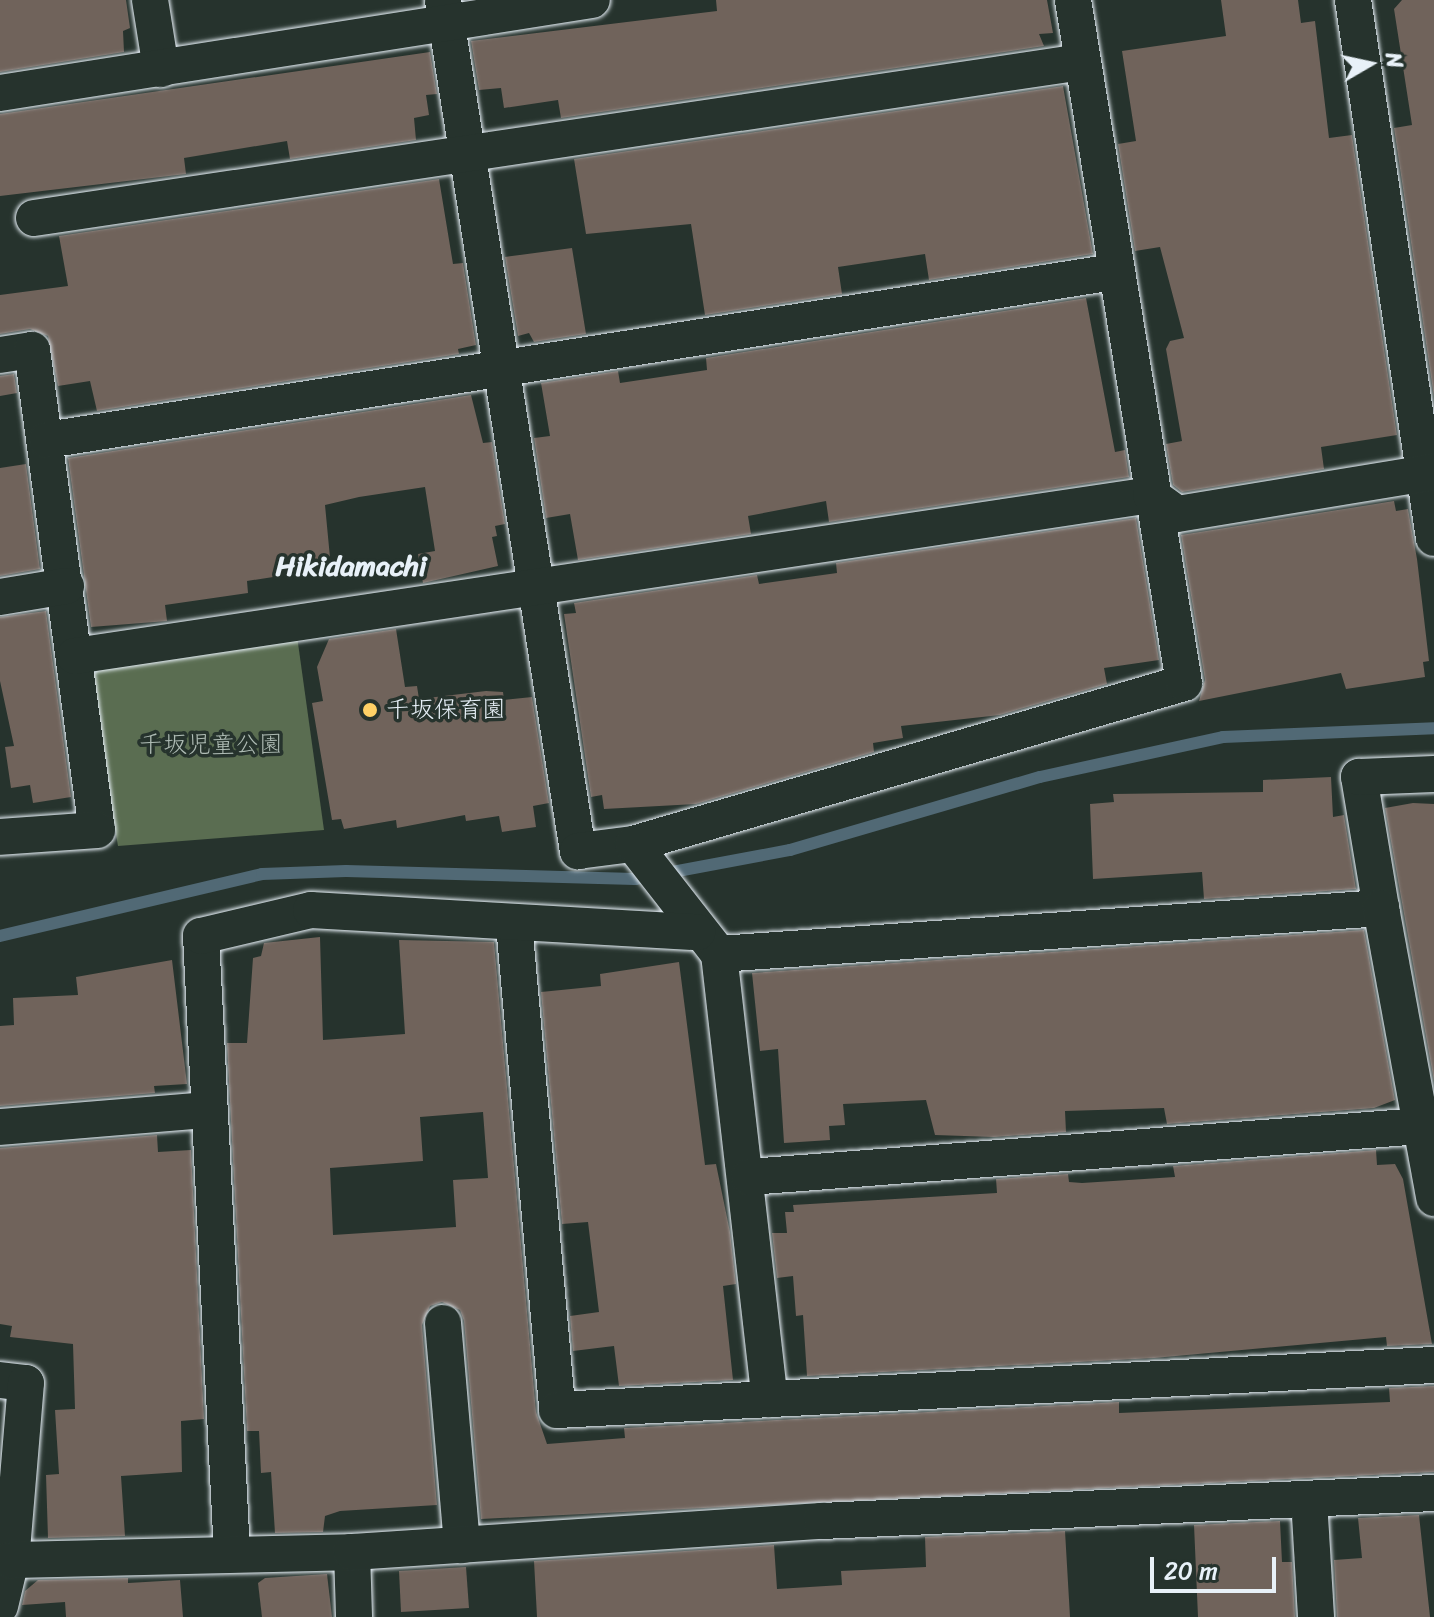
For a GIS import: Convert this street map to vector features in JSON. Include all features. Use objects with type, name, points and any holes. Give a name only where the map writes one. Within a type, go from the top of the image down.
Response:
[{"type":"street","points":[[150,0],[161,69]]},
{"type":"street","points":[[0,93],[161,69],[445,11],[592,0]]},
{"type":"street","points":[[445,11],[504,368],[534,589],[578,851],[641,855],[1184,683],[1114,272],[1073,0]]},
{"type":"street","points":[[1353,0],[1430,472],[1434,538]]},
{"type":"street","points":[[34,218],[1082,62]]},
{"type":"street","points":[[47,440],[1114,272]]},
{"type":"street","points":[[0,355],[32,350],[47,440],[97,830],[0,837]]},
{"type":"street","points":[[75,656],[1151,495],[1177,514],[1430,472]]},
{"type":"street","points":[[0,597],[66,586]]},
{"type":"street","points":[[1434,774],[1359,777],[1381,908],[1428,1126],[1434,1198]]},
{"type":"street","points":[[641,855],[698,930],[749,1177],[770,1399]]},
{"type":"street","points":[[232,1554],[205,1110],[201,936],[311,910],[514,924],[698,930],[1381,908]]},
{"type":"street","points":[[514,924],[557,1410],[1434,1365]]},
{"type":"street","points":[[0,1127],[205,1110]]},
{"type":"street","points":[[749,1177],[1428,1126]]},
{"type":"street","points":[[443,1323],[462,1545]]},
{"type":"street","points":[[0,1380],[26,1383],[11,1560],[0,1606]]},
{"type":"street","points":[[11,1560],[352,1552],[1434,1493]]},
{"type":"street","points":[[1309,1499],[1316,1617]]},
{"type":"street","points":[[352,1552],[354,1617]]},
{"type":"green space","name":"千坂児童公園","points":[[297,636],[324,830],[118,846],[90,681],[99,667]]},
{"type":"building","points":[[0,0],[126,0],[130,28],[123,31],[124,52],[0,72]]},
{"type":"building","points":[[716,0],[1047,0],[1053,33],[1039,34],[1044,46],[561,118],[558,100],[504,108],[501,88],[479,90],[471,41],[717,11]]},
{"type":"building","points":[[1221,0],[1298,0],[1301,23],[1315,21],[1329,138],[1352,135],[1397,435],[1321,447],[1324,469],[1182,492],[1173,485],[1166,444],[1182,441],[1166,349],[1170,341],[1184,338],[1160,247],[1135,251],[1118,144],[1136,141],[1122,51],[1226,36]]},
{"type":"building","points":[[1402,0],[1434,0],[1434,397],[1394,128],[1412,125],[1394,9]]},
{"type":"building","points":[[430,52],[437,94],[426,95],[429,115],[414,118],[416,140],[290,159],[287,141],[184,158],[186,174],[0,196],[0,114]]},
{"type":"building","points":[[1063,86],[1093,254],[929,280],[925,254],[838,267],[842,294],[705,315],[691,224],[586,234],[574,159]]},
{"type":"building","points":[[439,179],[453,264],[463,263],[476,345],[458,349],[459,354],[97,411],[90,381],[58,386],[48,336],[30,329],[0,334],[0,295],[68,286],[59,236]]},
{"type":"building","points":[[572,248],[586,334],[534,342],[529,333],[518,336],[505,257]]},
{"type":"building","points":[[1086,298],[1115,452],[1125,450],[1129,477],[829,522],[826,501],[748,516],[751,534],[578,560],[570,514],[546,518],[534,438],[550,436],[541,383],[618,371],[620,383],[707,370],[706,358]]},
{"type":"building","points":[[14,374],[17,393],[0,396],[0,376]]},
{"type":"building","points":[[471,395],[483,443],[492,442],[505,524],[495,526],[497,536],[492,537],[498,566],[423,583],[418,554],[435,551],[425,487],[325,505],[331,568],[247,581],[248,593],[165,605],[167,621],[91,627],[68,458]]},
{"type":"building","points":[[26,464],[40,569],[0,576],[0,468]]},
{"type":"building","points":[[1394,501],[1396,511],[1408,509],[1417,559],[1429,661],[1423,662],[1425,677],[1346,689],[1341,673],[1199,701],[1205,680],[1181,535]]},
{"type":"building","points":[[1136,518],[1159,660],[1104,668],[1107,684],[1000,715],[901,726],[903,738],[873,743],[874,752],[696,804],[604,809],[602,795],[591,797],[564,614],[576,613],[574,603],[757,575],[759,584],[837,573],[836,563]]},
{"type":"building","points":[[46,611],[71,797],[33,803],[30,785],[11,788],[5,747],[14,746],[0,681],[0,617]]},
{"type":"building","points":[[396,629],[405,687],[417,686],[419,699],[486,691],[503,692],[504,700],[532,697],[549,803],[533,806],[536,827],[502,832],[499,816],[466,821],[465,815],[397,828],[396,820],[344,829],[341,819],[332,820],[312,703],[323,701],[317,667],[329,639]]},
{"type":"building","points":[[1331,777],[1333,817],[1344,815],[1356,889],[1204,899],[1202,872],[1093,879],[1090,804],[1114,802],[1113,794],[1263,792],[1263,780]]},
{"type":"building","points":[[1413,803],[1434,804],[1434,1081],[1385,808]]},
{"type":"building","points":[[1364,930],[1395,1100],[1374,1108],[1167,1124],[1164,1108],[1065,1111],[1066,1132],[994,1137],[935,1135],[926,1100],[843,1104],[845,1125],[829,1126],[830,1140],[784,1143],[778,1049],[760,1051],[752,973]]},
{"type":"building","points":[[320,937],[323,1040],[405,1034],[399,940],[494,942],[536,1412],[547,1444],[625,1438],[624,1428],[1119,1402],[1119,1413],[1390,1402],[1389,1388],[1434,1386],[1434,1472],[481,1519],[464,1321],[460,1310],[442,1302],[430,1306],[422,1325],[437,1505],[340,1511],[325,1516],[323,1532],[275,1533],[271,1472],[261,1473],[259,1431],[247,1431],[227,1043],[247,1043],[253,958],[261,956],[264,943]],"holes":[[[483,1112],[488,1178],[453,1180],[456,1227],[333,1235],[330,1168],[423,1161],[420,1117]]]},
{"type":"building","points":[[172,960],[187,1084],[154,1086],[155,1093],[0,1106],[0,1026],[14,1025],[13,998],[78,995],[76,977]]},
{"type":"building","points":[[679,962],[705,1165],[716,1164],[730,1232],[736,1284],[723,1286],[733,1380],[619,1386],[614,1346],[573,1351],[570,1316],[599,1312],[588,1222],[562,1224],[541,992],[601,986],[600,974]]},
{"type":"building","points":[[157,1135],[158,1152],[191,1150],[204,1419],[181,1421],[182,1472],[121,1476],[125,1536],[48,1538],[46,1475],[59,1474],[55,1410],[75,1409],[73,1344],[10,1337],[12,1326],[0,1324],[0,1148]]},
{"type":"building","points":[[1376,1150],[1377,1165],[1395,1164],[1403,1179],[1432,1344],[1387,1346],[1386,1337],[1154,1358],[807,1376],[803,1315],[796,1316],[793,1276],[777,1278],[772,1233],[787,1233],[785,1212],[794,1212],[793,1205],[997,1193],[996,1179],[1068,1174],[1069,1182],[1082,1183],[1175,1177],[1173,1166]]},
{"type":"building","points":[[1419,1515],[1430,1617],[1337,1617],[1334,1560],[1362,1558],[1358,1518]]},
{"type":"building","points":[[1280,1521],[1282,1562],[1292,1562],[1295,1617],[1198,1617],[1194,1525]]},
{"type":"building","points":[[1065,1531],[1070,1617],[537,1617],[534,1561],[774,1545],[777,1589],[842,1585],[841,1571],[926,1567],[925,1537]]},
{"type":"building","points":[[466,1567],[469,1608],[401,1612],[399,1571]]},
{"type":"building","points":[[327,1574],[332,1617],[262,1617],[258,1583],[265,1578]]},
{"type":"building","points":[[128,1578],[128,1583],[180,1580],[183,1617],[66,1617],[65,1602],[22,1605],[25,1591],[38,1580]]},
{"type":"waterway","points":[[0,936],[262,874],[346,871],[635,879],[790,850],[1040,777],[1223,737],[1434,728]]},
{"type":"place","name":"千坂保育園","points":[[370,710]]},
{"type":"district","name":"Hikidamachi","points":[[351,566]]}]
